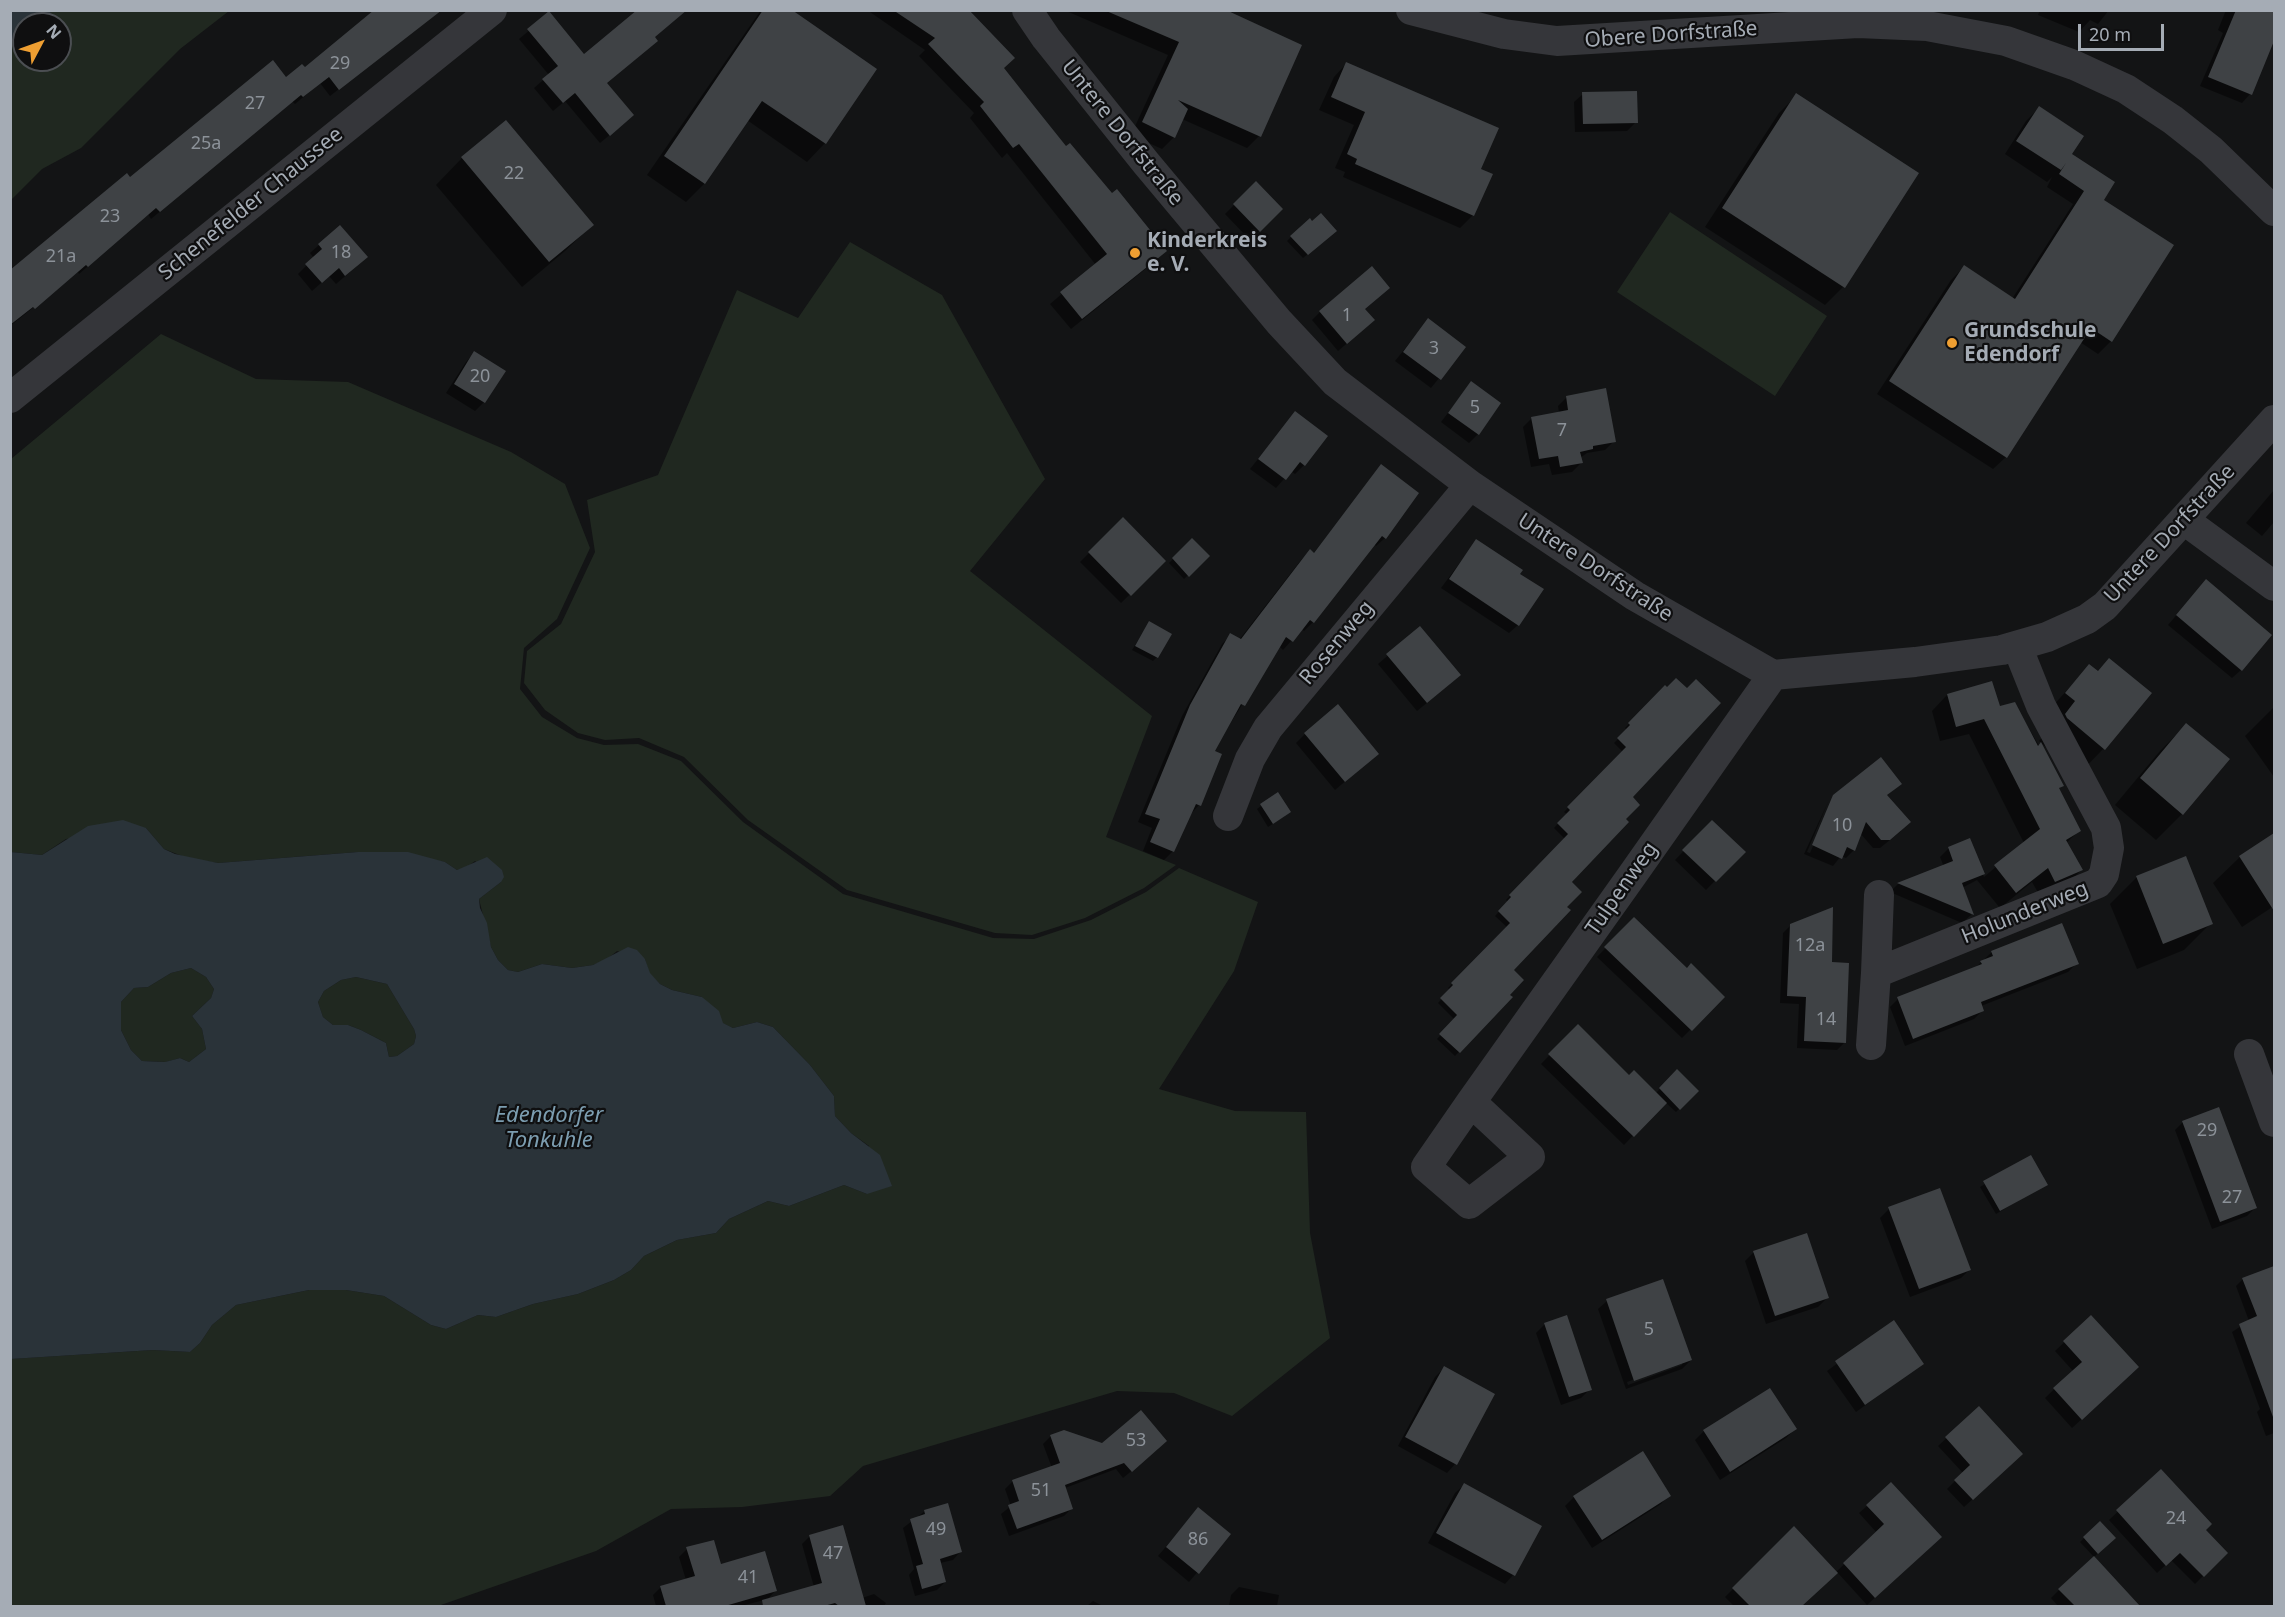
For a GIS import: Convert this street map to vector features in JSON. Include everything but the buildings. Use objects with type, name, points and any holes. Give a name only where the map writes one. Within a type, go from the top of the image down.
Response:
[{"type":"street","name":"Schenefelder Chaussee","points":[[10,398],[492,10]]},
{"type":"street","name":"Untere Dorfstraße","points":[[1027,10],[1046,39],[1146,163],[1314,360],[1360,403],[1470,485],[1635,596],[1773,675],[1915,662],[2017,646],[2047,637],[2087,619],[2105,606],[2274,420]]},
{"type":"street","name":"Obere Dorfstraße","points":[[1411,10],[1504,34],[1557,41],[1858,23],[1927,26],[2006,41],[2074,65],[2126,89],[2173,120],[2211,150],[2274,211]]},
{"type":"street","name":"Rosenweg","points":[[1228,816],[1250,759],[1268,728],[1470,485]]},
{"type":"street","points":[[2184,520],[2274,586]]},
{"type":"street","name":"Holunderweg","points":[[1876,973],[2098,883],[2104,874],[2109,848],[2106,828],[2041,706],[2017,646]]},
{"type":"street","name":"Tulpenweg","points":[[1471,1102],[1773,675]]},
{"type":"street","points":[[1871,1045],[1879,895]]},
{"type":"street","points":[[2249,1053],[2274,1122]]},
{"type":"shaded area","points":[[229,11],[180,49],[81,148],[42,169],[11,200],[11,42],[12,72],[72,72],[72,12],[51,12]]},
{"type":"shaded area","points":[[1670,212],[1827,316],[1775,396],[1617,292]]},
{"type":"shaded area","points":[[850,242],[942,295],[1045,479],[970,571],[1152,716],[1106,837],[1176,865],[1144,888],[1085,918],[1032,935],[995,933],[847,890],[748,820],[684,757],[639,738],[605,740],[578,733],[545,710],[524,683],[527,651],[561,624],[595,552],[587,500],[658,475],[737,290],[798,318]]},
{"type":"shaded area","points":[[161,334],[256,379],[348,382],[511,452],[565,484],[590,548],[557,619],[524,648],[520,689],[542,717],[577,738],[604,745],[638,744],[681,761],[743,822],[843,894],[993,938],[1034,939],[1091,920],[1146,892],[1179,868],[1258,902],[1234,971],[1159,1089],[1235,1111],[1306,1112],[1310,1233],[1330,1338],[1232,1416],[1174,1393],[1117,1391],[863,1466],[830,1496],[742,1507],[671,1509],[596,1551],[438,1606],[11,1606],[10,1359],[153,1350],[190,1352],[200,1343],[212,1325],[236,1305],[309,1290],[346,1290],[384,1296],[431,1325],[446,1329],[478,1315],[496,1317],[533,1304],[578,1294],[614,1280],[631,1270],[644,1256],[677,1240],[716,1233],[729,1219],[768,1201],[789,1206],[844,1185],[867,1194],[869,1146],[851,1133],[835,1116],[834,1096],[810,1065],[773,1027],[757,1022],[733,1028],[722,1023],[702,997],[672,990],[660,984],[649,973],[645,959],[617,951],[606,960],[593,965],[572,968],[542,964],[518,972],[508,970],[498,960],[491,947],[479,899],[501,882],[475,861],[464,869],[457,870],[445,862],[358,852],[218,863],[190,859],[164,849],[146,828],[66,839],[42,855],[11,852],[11,459]]},
{"type":"shaded area","points":[[191,968],[206,977],[214,989],[211,998],[192,1016],[202,1029],[206,1049],[189,1062],[180,1058],[166,1062],[142,1061],[131,1050],[121,1030],[121,1002],[134,988],[148,987],[171,973]]},
{"type":"shaded area","points":[[356,977],[387,984],[414,1029],[416,1036],[414,1044],[397,1056],[389,1057],[386,1043],[348,1025],[333,1025],[323,1017],[318,1002],[324,991],[341,980]]},
{"type":"water","points":[[11,10],[51,10],[51,12],[12,12],[11,42]]},
{"type":"water","name":"Edendorfer Tonkuhle","points":[[123,820],[146,828],[164,849],[175,854],[218,863],[358,852],[408,852],[445,862],[457,870],[487,857],[502,870],[504,877],[479,899],[480,908],[487,923],[491,947],[498,960],[508,970],[518,972],[542,964],[572,968],[593,965],[628,947],[637,950],[645,959],[650,973],[660,984],[672,990],[702,997],[719,1011],[723,1023],[733,1028],[757,1022],[773,1027],[810,1065],[834,1096],[835,1116],[851,1133],[880,1155],[892,1186],[867,1194],[844,1185],[789,1206],[768,1201],[729,1219],[716,1233],[677,1240],[644,1256],[631,1270],[614,1280],[578,1294],[533,1304],[496,1317],[478,1315],[446,1329],[431,1325],[384,1296],[346,1290],[309,1290],[236,1305],[212,1325],[200,1343],[190,1352],[153,1350],[11,1359],[11,852],[42,855],[88,826]],"holes":[[[191,968],[206,977],[214,989],[211,998],[192,1016],[202,1029],[206,1049],[189,1062],[180,1058],[165,1062],[142,1061],[131,1050],[121,1030],[121,1002],[134,988],[148,987],[171,973]],[[356,977],[387,984],[414,1029],[416,1036],[414,1044],[397,1056],[389,1057],[386,1043],[348,1025],[333,1025],[323,1017],[318,1002],[324,991],[341,980]]]},
{"type":"place","name":"Kinderkreis e. V.","points":[[1135,253]]},
{"type":"place","name":"Grundschule Edendorf","points":[[1952,343]]}]
